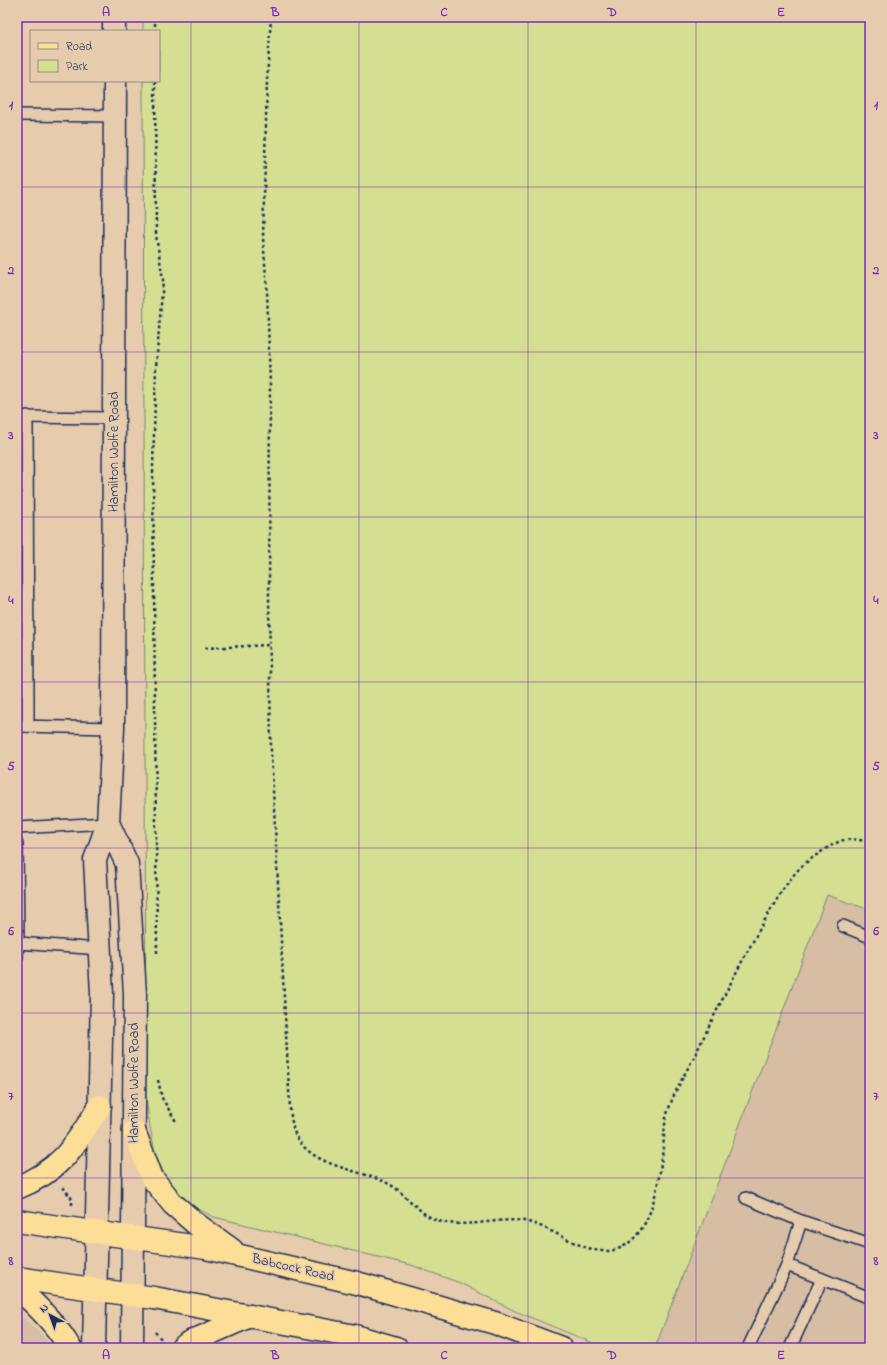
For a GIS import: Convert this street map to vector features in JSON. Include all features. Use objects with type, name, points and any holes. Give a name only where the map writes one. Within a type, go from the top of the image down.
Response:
[{"type":"main road","points":[[17,1188],[37,1180],[62,1161],[100,1106]]},
{"type":"main road","points":[[134,1131],[152,1178],[173,1204],[196,1224],[240,1256]]},
{"type":"main road","name":"Babcock Road","points":[[17,1221],[96,1234],[133,1239],[165,1241],[240,1256],[357,1283],[495,1323],[561,1348]]},
{"type":"main road","points":[[17,1278],[132,1294],[355,1336],[396,1348]]},
{"type":"main road","points":[[17,1288],[46,1314],[62,1333],[70,1348]]},
{"type":"main road","points":[[172,1345],[188,1343],[250,1316]]},
{"type":"street","points":[[114,17],[114,30]]},
{"type":"street","name":"Hamilton Wolfe Road","points":[[94,1348],[102,994],[94,860],[108,823],[113,728],[115,82]]},
{"type":"street","name":"Hamilton Wolfe Road","points":[[108,823],[127,864],[135,994],[132,1348]]},
{"type":"lane","points":[[17,115],[115,116]]},
{"type":"lane","points":[[113,728],[22,726],[22,417],[114,418]]},
{"type":"lane","points":[[17,828],[108,823]]},
{"type":"lane","points":[[17,843],[17,957]]},
{"type":"lane","points":[[842,926],[870,937]]},
{"type":"lane","points":[[18,943],[100,949]]},
{"type":"lane","points":[[746,1198],[801,1221],[870,1244]]},
{"type":"lane","points":[[748,1348],[787,1265],[801,1221]]},
{"type":"lane","points":[[787,1265],[870,1298]]},
{"type":"lane","points":[[790,1348],[822,1279]]},
{"type":"path","points":[[155,17],[155,30]]},
{"type":"path","points":[[271,17],[267,79],[263,238],[268,289],[270,385],[271,752],[290,1109],[294,1132],[305,1148],[320,1159],[390,1184],[426,1215],[438,1221],[459,1224],[523,1221],[546,1229],[581,1247],[593,1251],[614,1250],[627,1245],[641,1230],[651,1209],[662,1152],[666,1118],[675,1096],[734,975],[775,902],[802,866],[826,849],[843,840],[860,840],[870,843]]},
{"type":"path","points":[[155,82],[156,228],[163,280],[156,368],[153,467],[157,962]]},
{"type":"path","points":[[204,648],[270,646]]},
{"type":"path","points":[[157,1077],[162,1098],[177,1123]]},
{"type":"path","points":[[59,1182],[72,1199],[72,1205]]},
{"type":"path","points":[[148,1331],[154,1332],[172,1345]]},
{"type":"shaded area","points":[[827,895],[870,910],[870,1348],[655,1348]]},
{"type":"shaded area","points":[[17,1314],[26,1320],[54,1348],[17,1348]]},
{"type":"green space","points":[[143,17],[870,17],[870,910],[827,895],[655,1348],[605,1348],[515,1311],[460,1283],[411,1265],[214,1217],[195,1207],[181,1196],[170,1183],[162,1169],[152,1136],[146,1097],[143,82],[160,82],[160,30],[143,30]]}]
